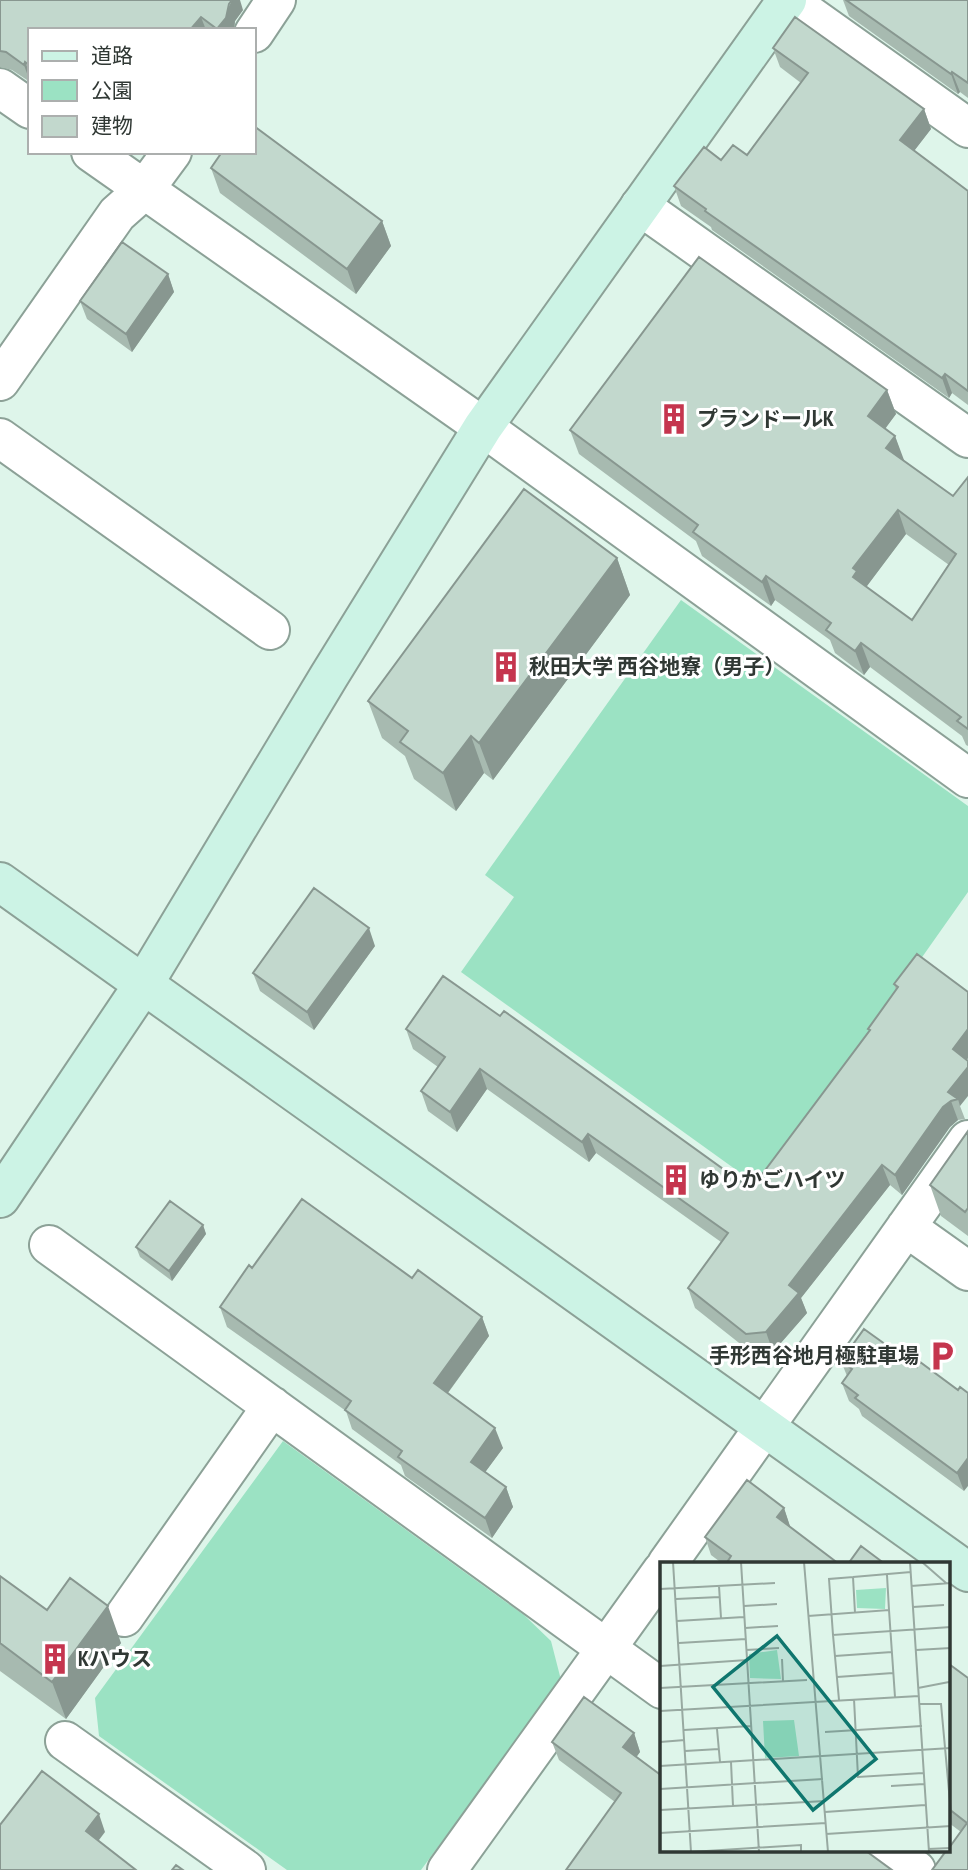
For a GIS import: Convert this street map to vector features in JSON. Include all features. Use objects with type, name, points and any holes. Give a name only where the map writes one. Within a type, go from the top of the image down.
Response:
[{"type":"street","points":[[256,30],[276,0]]},
{"type":"street","points":[[0,1198],[144,985],[335,664],[483,427],[787,0],[968,128]]},
{"type":"street","points":[[0,88],[28,108]]},
{"type":"street","points":[[94,154],[483,427],[968,778]]},
{"type":"street","points":[[0,381],[117,214],[144,190],[171,154]]},
{"type":"street","points":[[640,206],[968,438]]},
{"type":"street","points":[[0,438],[270,630]]},
{"type":"street","points":[[0,882],[968,1572]]},
{"type":"street","points":[[668,1562],[968,1140]]},
{"type":"street","points":[[906,1227],[968,1271]]},
{"type":"street","points":[[48,1245],[660,1688]]},
{"type":"street","points":[[124,1617],[272,1406]]},
{"type":"street","points":[[452,1868],[660,1574]]},
{"type":"street","points":[[65,1741],[246,1870]]},
{"type":"street","points":[[892,1853],[916,1870]]},
{"type":"green space","points":[[681,600],[968,806],[968,892],[760,1187],[461,972],[514,897],[485,875]]},
{"type":"green space","points":[[283,1441],[524,1615],[551,1641],[561,1680],[421,1870],[287,1870],[99,1736],[95,1698]]},
{"type":"building","points":[[0,0],[232,0],[226,18],[218,28],[201,17],[192,28],[28,28],[28,64],[25,62],[24,65],[6,52],[0,51]]},
{"type":"building","points":[[846,0],[968,0],[968,83],[952,72],[951,74]]},
{"type":"building","points":[[795,17],[924,109],[900,140],[968,191],[968,391],[945,374],[942,378],[705,211],[706,209],[674,186],[704,147],[721,160],[733,145],[747,155],[808,73],[773,48]]},
{"type":"building","points":[[256,127],[382,221],[347,269],[211,168],[221,154],[256,154]]},
{"type":"building","points":[[122,242],[168,274],[126,334],[80,301]]},
{"type":"building","points":[[699,257],[887,390],[868,416],[895,436],[886,448],[953,496],[968,477],[968,729],[957,721],[961,717],[861,643],[855,651],[826,630],[831,623],[766,576],[762,582],[693,532],[698,525],[570,430]],"holes":[[[898,510],[956,554],[912,620],[853,577],[857,571],[853,568]]]},
{"type":"building","name":"秋田大学 西谷地寮（男子）","points":[[524,489],[617,558],[479,743],[471,736],[443,773],[400,742],[408,731],[368,701]]},
{"type":"building","points":[[314,888],[369,928],[307,1012],[253,973]]},
{"type":"building","points":[[917,954],[968,992],[968,1029],[953,1049],[968,1061],[968,1067],[948,1092],[958,1099],[943,1107],[895,1175],[882,1165],[789,1285],[799,1293],[766,1332],[746,1334],[688,1288],[728,1233],[588,1134],[582,1142],[480,1069],[450,1112],[421,1091],[445,1057],[406,1029],[443,976],[500,1016],[504,1011],[751,1189],[870,1030],[868,1029],[898,987],[894,984]]},
{"type":"building","points":[[968,1131],[968,1208],[965,1212],[930,1185]]},
{"type":"building","points":[[302,1199],[412,1278],[418,1270],[482,1317],[434,1383],[495,1428],[471,1462],[506,1487],[485,1518],[398,1457],[402,1451],[345,1410],[351,1401],[220,1307],[249,1265],[252,1268]]},
{"type":"building","points":[[170,1201],[203,1225],[169,1271],[136,1247]]},
{"type":"building","points":[[864,1329],[917,1367],[920,1362],[958,1390],[960,1387],[968,1393],[968,1458],[957,1473],[855,1398],[858,1395],[842,1383],[852,1369],[841,1361]]},
{"type":"building","points":[[747,1480],[784,1508],[777,1517],[836,1562],[727,1562],[731,1556],[705,1537]]},
{"type":"building","points":[[861,1546],[882,1562],[849,1562]]},
{"type":"building","points":[[0,1576],[47,1610],[70,1578],[108,1606],[52,1682],[0,1643]]},
{"type":"building","points":[[950,1665],[968,1678],[968,1870],[932,1870],[945,1853],[950,1853],[950,1847],[967,1823],[950,1810]]},
{"type":"building","points":[[584,1697],[634,1733],[623,1747],[660,1775],[660,1853],[869,1853],[892,1870],[566,1870],[621,1793],[552,1742]]},
{"type":"building","points":[[42,1771],[99,1814],[86,1831],[136,1870],[0,1870],[0,1825]]},
{"type":"place","name":"プランドールK","points":[[674,419]]},
{"type":"place","name":"秋田大学 西谷地寮（男子）","points":[[506,667]]},
{"type":"place","name":"ゆりかごハイツ","points":[[676,1180]]},
{"type":"place","name":"手形西谷地月極駐車場","points":[[942,1356]]},
{"type":"place","name":"Kハウス","points":[[55,1659]]}]
